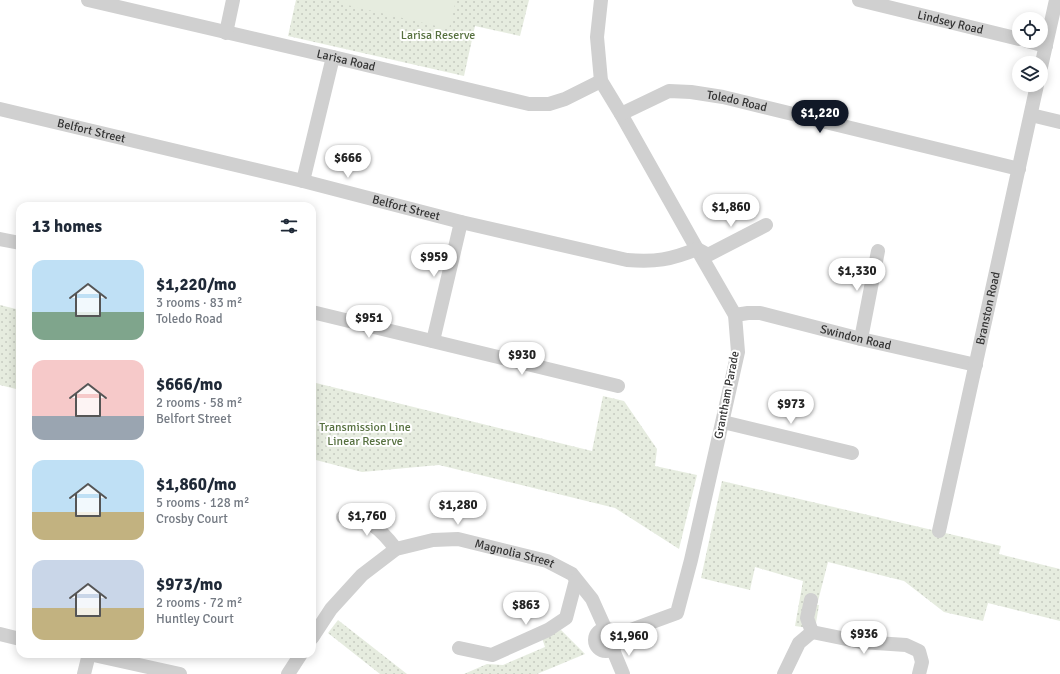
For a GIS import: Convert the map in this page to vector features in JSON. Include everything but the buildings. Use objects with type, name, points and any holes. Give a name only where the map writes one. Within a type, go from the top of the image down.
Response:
[{"type":"street","points":[[226,33],[233,0]]},
{"type":"street","name":"Grantham Parade","points":[[601,0],[597,37],[601,81],[735,315],[738,352],[691,560],[677,613],[611,632]]},
{"type":"street","name":"Lindsey Road","points":[[859,0],[1012,37]]},
{"type":"street","points":[[1048,37],[1056,0]]},
{"type":"street","name":"Larisa Road","points":[[97,1],[226,33],[529,104],[548,104],[565,99],[601,81]]},
{"type":"street","points":[[303,181],[333,57]]},
{"type":"street","name":"Toledo Road","points":[[621,114],[669,91],[691,92],[723,97],[1019,169]]},
{"type":"street","name":"Branston Road","points":[[939,531],[1036,92]]},
{"type":"street","name":"Belfort Street","points":[[0,109],[303,181],[461,222],[627,260],[665,260],[697,249]]},
{"type":"street","points":[[1031,115],[1060,122]]},
{"type":"street","points":[[432,341],[461,222]]},
{"type":"street","points":[[697,249],[708,255],[766,225]]},
{"type":"street","points":[[0,239],[16,242]]},
{"type":"street","points":[[861,339],[878,251]]},
{"type":"street","points":[[316,313],[618,386]]},
{"type":"street","name":"Swindon Road","points":[[735,315],[760,313],[861,339],[976,365]]},
{"type":"street","points":[[723,422],[852,453]]},
{"type":"street","points":[[343,517],[360,519],[374,526],[384,534],[396,549]]},
{"type":"street","name":"Magnolia Street","points":[[316,632],[331,609],[362,575],[396,549],[433,540],[458,539],[547,561],[572,574],[592,599],[611,632]]},
{"type":"street","points":[[459,648],[492,655],[548,630],[566,618],[576,580]]},
{"type":"street","points":[[811,600],[807,618],[812,632]]},
{"type":"street","points":[[611,632],[618,643],[613,650],[601,650],[596,644],[595,636],[597,633],[611,632]]},
{"type":"street","points":[[784,674],[799,643],[812,632]]},
{"type":"street","points":[[812,632],[861,642],[906,645],[919,651],[922,662],[919,674]]},
{"type":"street","points":[[0,634],[16,638]]},
{"type":"street","points":[[613,650],[623,674]]},
{"type":"street","points":[[84,674],[88,658]]},
{"type":"street","points":[[107,658],[180,674]]},
{"type":"street","points":[[288,674],[298,658]]},
{"type":"green space","name":"Larisa Reserve","points":[[296,0],[529,0],[520,36],[475,26],[464,76],[288,36]]},
{"type":"green space","points":[[343,0],[456,0],[449,29],[343,4]]},
{"type":"green space","points":[[0,305],[16,309],[16,389],[0,385]]},
{"type":"green space","name":"Transmission Line Linear Reserve","points":[[316,383],[592,451],[603,396],[624,401],[657,449],[655,466],[697,475],[679,549],[615,508],[439,465],[362,472],[316,460]]},
{"type":"green space","points":[[722,481],[1001,546],[999,554],[1060,569],[1060,621],[988,603],[983,621],[944,612],[904,581],[828,562],[817,605],[819,605],[815,629],[795,626],[803,581],[755,567],[750,590],[701,578]]},
{"type":"green space","points":[[338,620],[407,674],[380,674],[328,633]]},
{"type":"green space","points":[[561,630],[585,654],[537,674],[464,674],[487,664],[503,665],[545,647],[542,638]]}]
